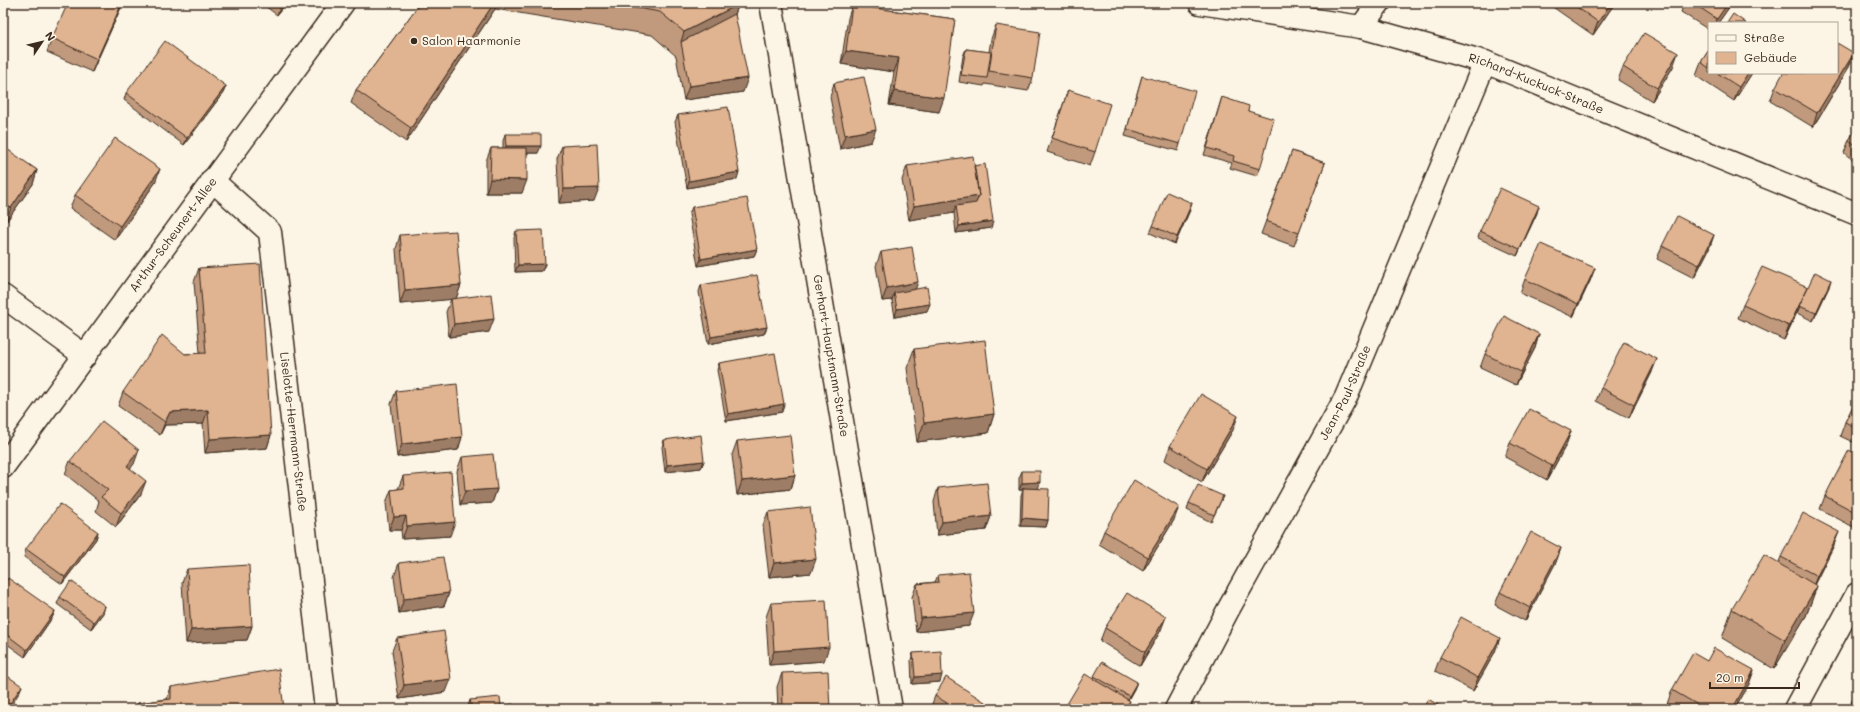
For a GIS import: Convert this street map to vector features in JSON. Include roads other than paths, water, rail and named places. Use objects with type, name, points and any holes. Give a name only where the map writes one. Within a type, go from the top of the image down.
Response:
[{"type":"street","name":"Arthur-Scheunert-Allee","points":[[3,467],[343,3]]},
{"type":"street","name":"Gerhart-Hauptmann-Straße","points":[[771,3],[891,709]]},
{"type":"street","name":"Richard-Kuckuck-Straße","points":[[1200,3],[1361,27],[1485,62],[1857,214]]},
{"type":"street","points":[[1361,27],[1379,3]]},
{"type":"street","name":"Jean-Paul-Straße","points":[[1176,709],[1228,610],[1346,397],[1485,62]]},
{"type":"street","name":"Liselotte-Herrmann-Straße","points":[[212,180],[270,232],[326,709]]},
{"type":"street","points":[[3,296],[85,356]]},
{"type":"street","points":[[1795,709],[1857,594]]},
{"type":"place","name":"Salon Haarmonie","points":[[414,41]]}]
